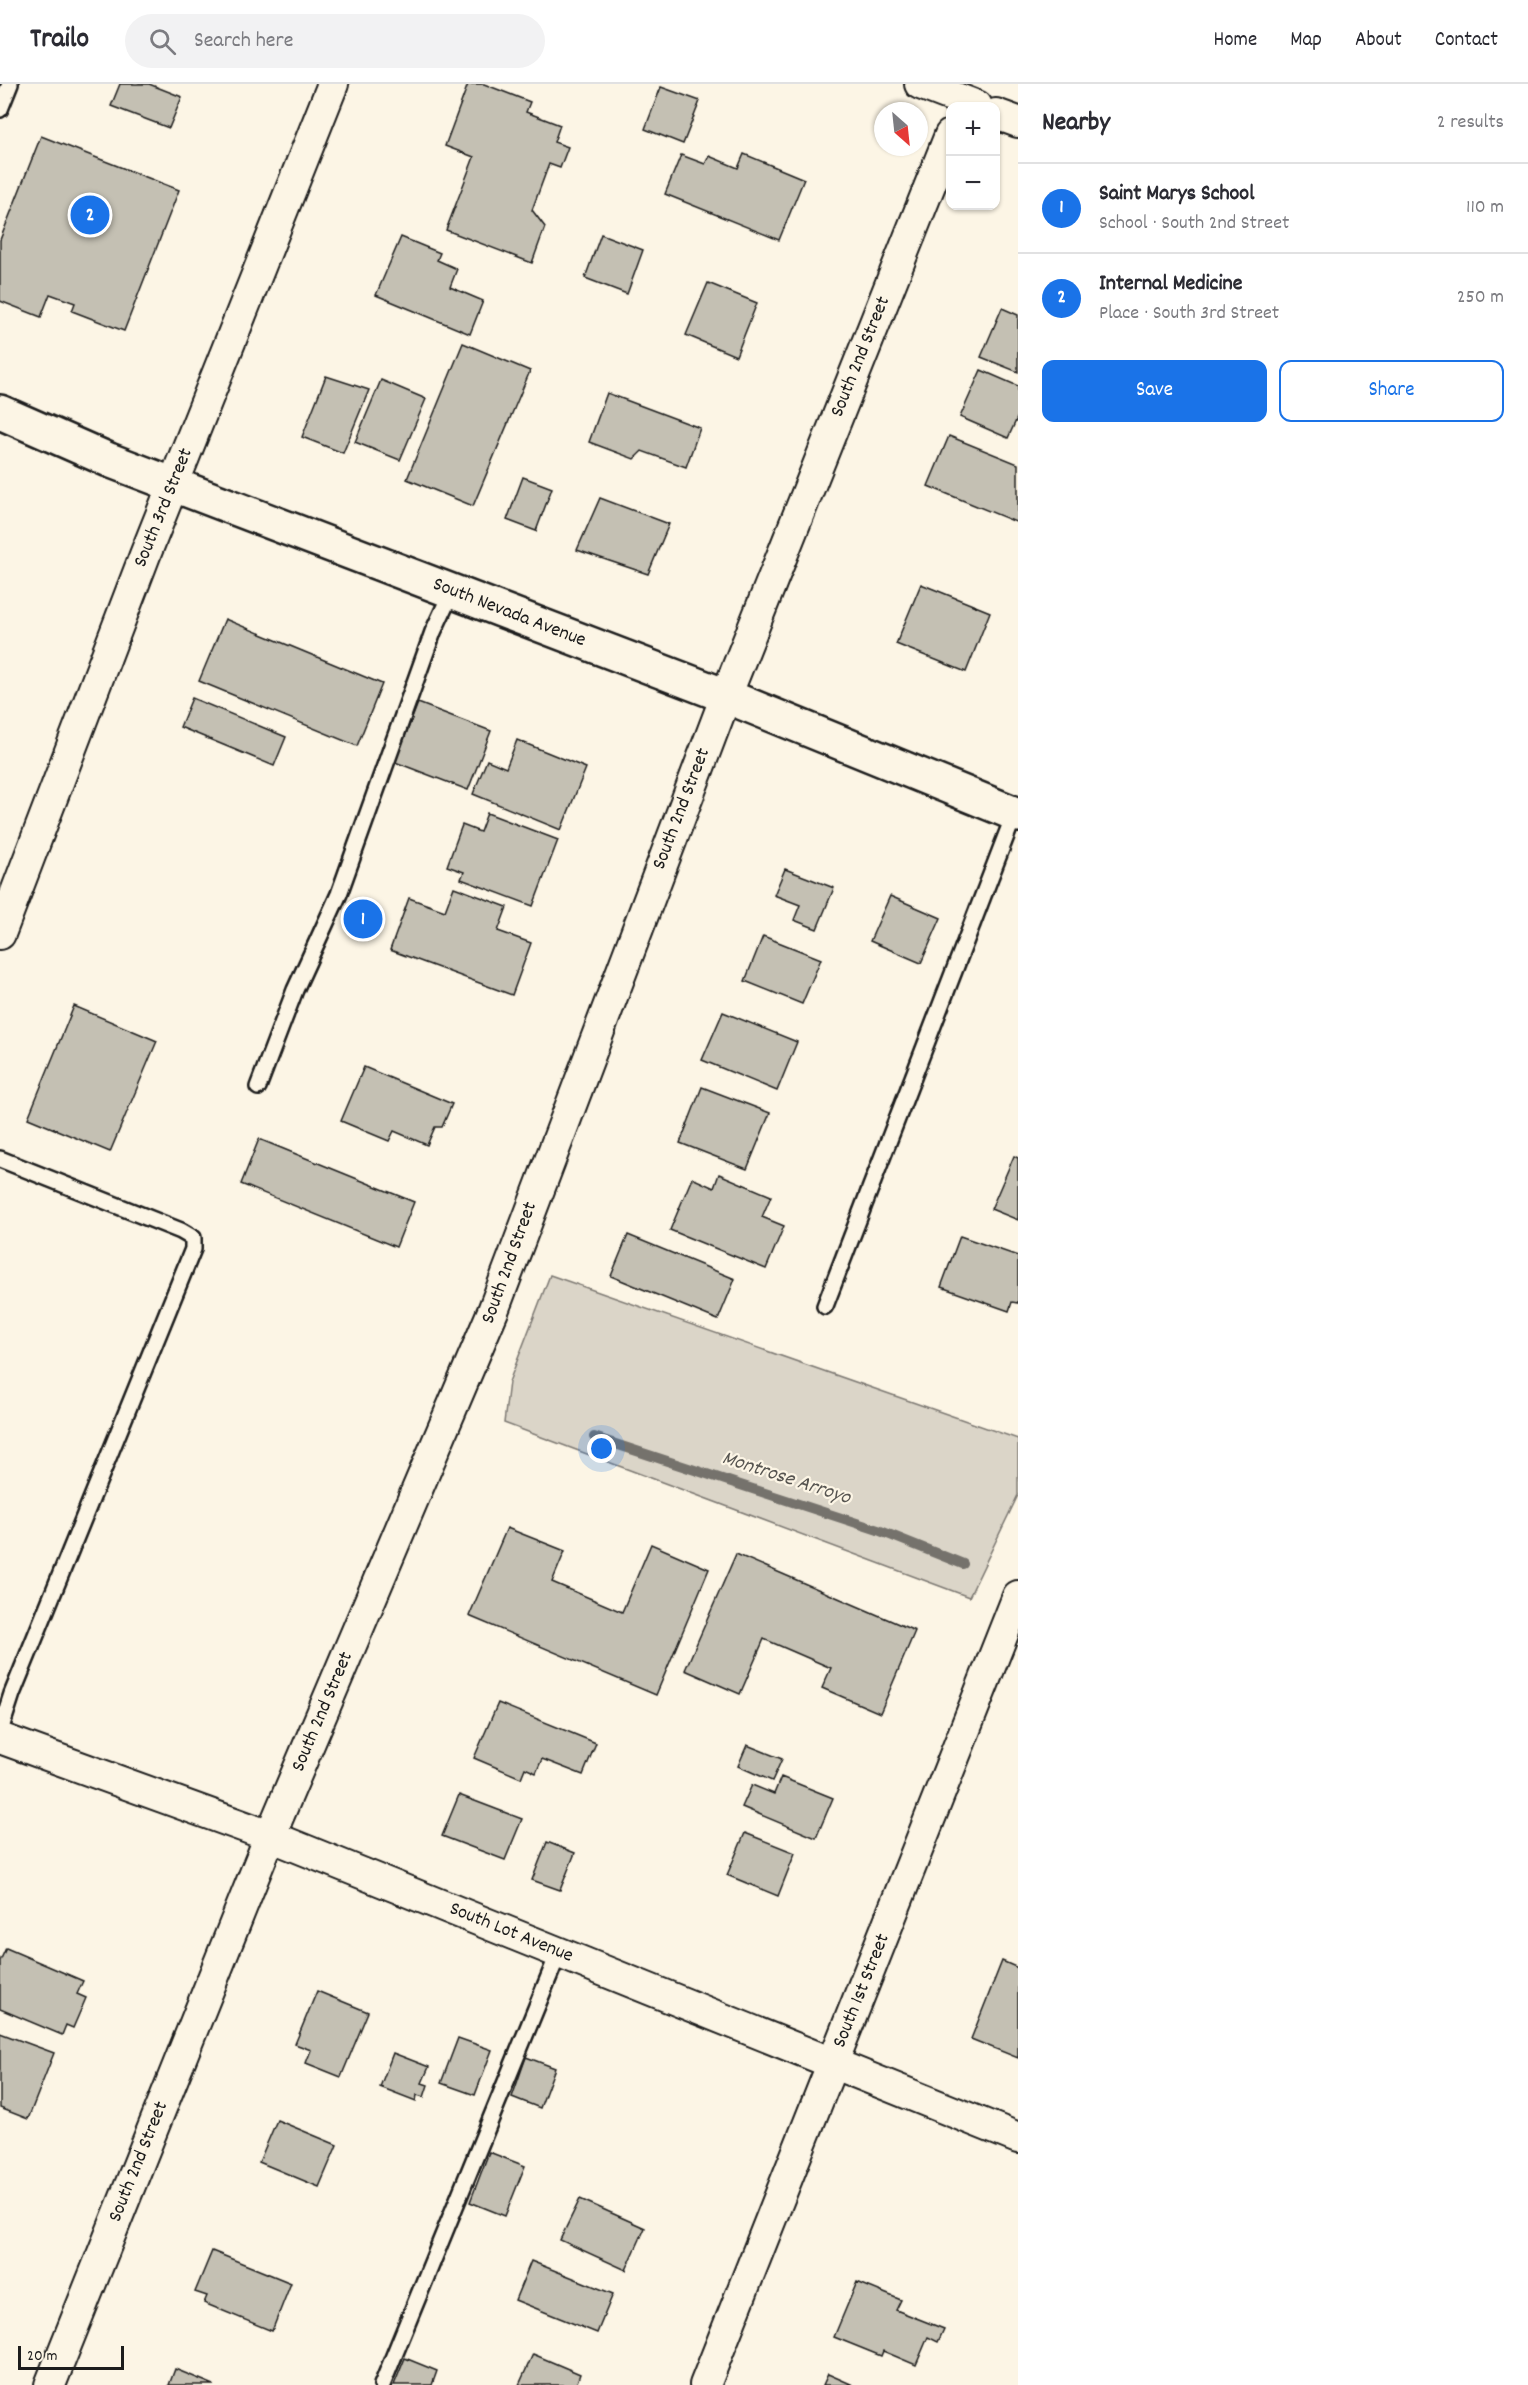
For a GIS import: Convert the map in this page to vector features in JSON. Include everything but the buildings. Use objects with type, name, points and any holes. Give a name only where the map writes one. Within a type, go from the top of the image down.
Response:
[{"type":"street","name":"South 3rd Street","points":[[0,934],[333,84]]},
{"type":"street","points":[[920,84],[968,100]]},
{"type":"street","points":[[1000,116],[1018,123]]},
{"type":"street","name":"South 2nd Street","points":[[50,2385],[270,1836],[493,1311],[726,696],[946,147]]},
{"type":"street","name":"South Nevada Avenue","points":[[0,412],[109,460],[726,696],[1017,811]]},
{"type":"street","name":"South 1st Street","points":[[705,2385],[1018,1596]]},
{"type":"street","name":"South Lot Avenue","points":[[0,1738],[270,1836],[1018,2138]]},
{"type":"lane","points":[[0,109],[10,84]]},
{"type":"lane","points":[[258,1087],[295,990],[339,894],[433,632],[452,591]]},
{"type":"lane","points":[[825,1306],[1017,811]]},
{"type":"lane","points":[[0,1159],[181,1231],[193,1238],[193,1249],[12,1694],[0,1731]]},
{"type":"lane","points":[[382,2385],[559,1952]]},
{"type":"shaded area","points":[[550,1275],[1018,1439],[1018,1495],[969,1597],[504,1423],[509,1382]]},
{"type":"waterway","name":"Montrose Arroyo","points":[[594,1437],[878,1530],[963,1564]]},
{"type":"place","name":"Internal Medicine","points":[[90,215]]},
{"type":"place","name":"Saint Marys School","points":[[363,919]]}]
